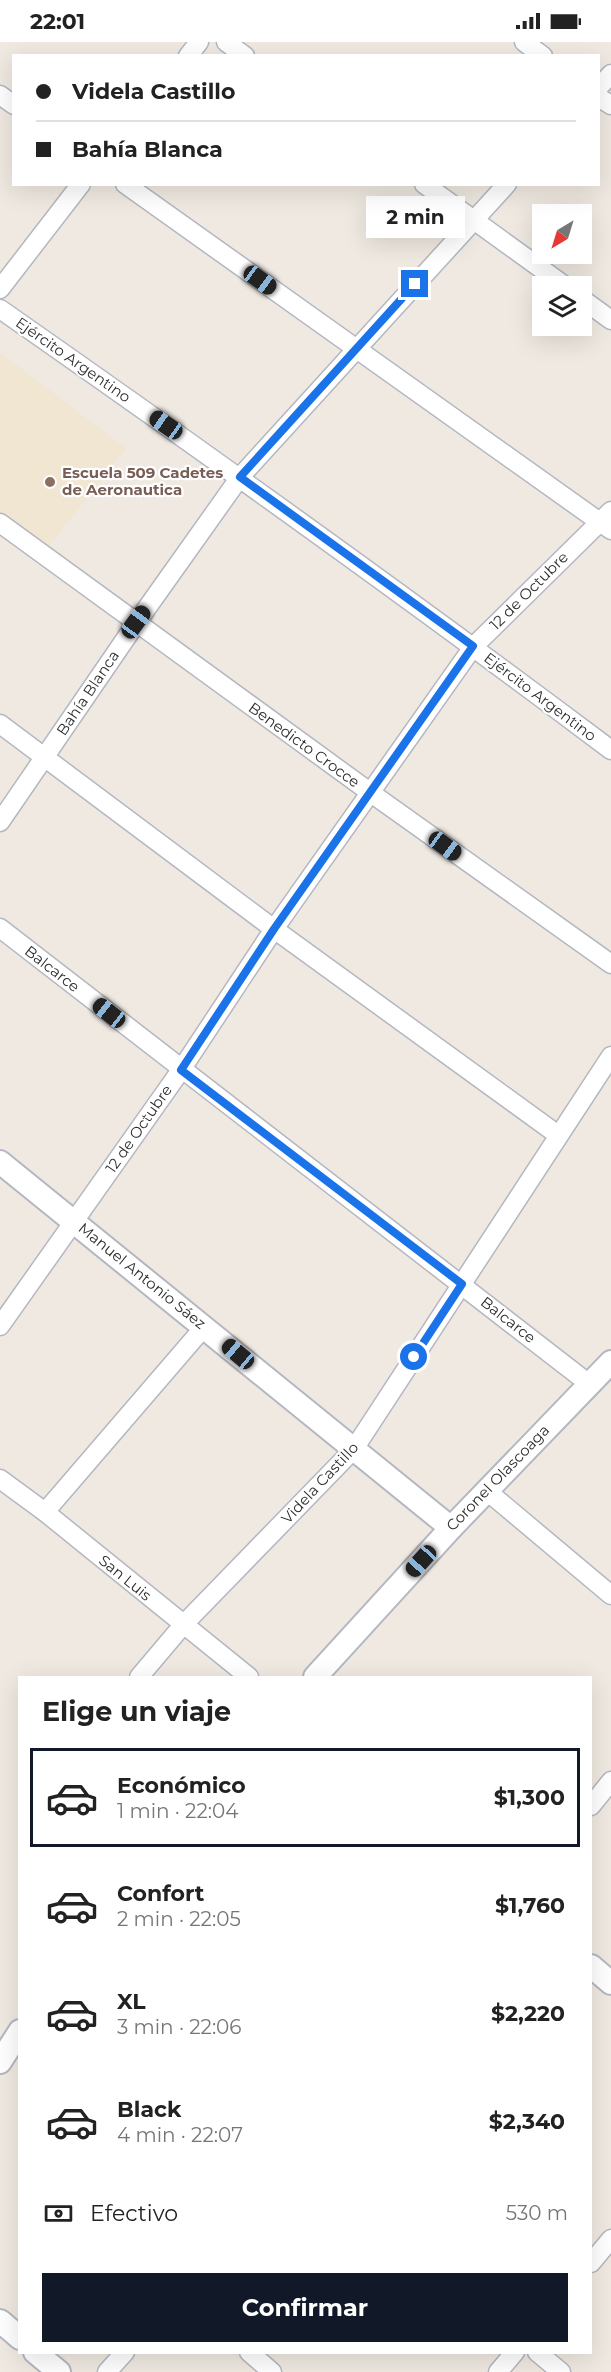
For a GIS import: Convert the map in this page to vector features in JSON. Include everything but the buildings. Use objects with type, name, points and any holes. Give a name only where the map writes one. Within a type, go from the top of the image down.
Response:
[{"type":"street","points":[[190,54],[199,42]]},
{"type":"street","points":[[226,42],[242,54]]},
{"type":"street","points":[[524,42],[540,54]]},
{"type":"street","points":[[600,86],[611,74]]},
{"type":"street","points":[[0,289],[79,186]]},
{"type":"street","points":[[128,186],[356,349],[607,521]]},
{"type":"street","points":[[427,186],[551,276]]},
{"type":"street","name":"Bahía Blanca","points":[[0,822],[136,622],[240,477],[505,186]]},
{"type":"street","points":[[592,306],[611,320]]},
{"type":"street","name":"Ejército Argentino","points":[[0,309],[240,477],[473,646],[611,750]]},
{"type":"street","name":"12 de Octubre","points":[[0,1326],[181,1070],[274,929],[473,646],[607,521]]},
{"type":"street","name":"Benedicto Crocce","points":[[0,523],[371,794],[611,964]]},
{"type":"street","points":[[0,723],[274,929],[558,1135]]},
{"type":"street","name":"Balcarce","points":[[0,928],[588,1383]]},
{"type":"street","name":"Videla Castillo","points":[[140,1676],[183,1625],[354,1449],[611,1056]]},
{"type":"street","name":"Manuel Antonio Sáez","points":[[0,1162],[205,1326],[451,1528]]},
{"type":"street","points":[[45,1512],[205,1326]]},
{"type":"street","name":"Coronel Olascoaga","points":[[316,1676],[451,1528],[588,1383],[611,1362]]},
{"type":"street","name":"San Luis","points":[[0,1479],[45,1512],[248,1676]]},
{"type":"street","points":[[487,1491],[611,1595]]},
{"type":"street","points":[[592,1805],[611,1781]]},
{"type":"street","points":[[592,1967],[611,1983]]},
{"type":"street","points":[[0,2061],[18,2034]]},
{"type":"street","points":[[592,2262],[611,2239]]},
{"type":"street","points":[[0,2321],[18,2336]]},
{"type":"street","points":[[37,2354],[58,2372]]},
{"type":"street","points":[[107,2372],[123,2354]]},
{"type":"street","points":[[251,2354],[273,2372]]},
{"type":"street","points":[[498,2372],[513,2354]]},
{"type":"street","points":[[539,2354],[561,2372]]},
{"type":"shaded area","name":"Escuela 509 Cadetes de Aeronautica","points":[[0,353],[126,448],[45,551],[0,516]]},
{"type":"place","name":"Escuela 509 Cadetes de Aeronautica","points":[[50,482]]},
{"type":"route","points":[[414,1357],[462,1284],[181,1070],[274,929],[473,646],[240,477],[415,284]]}]
